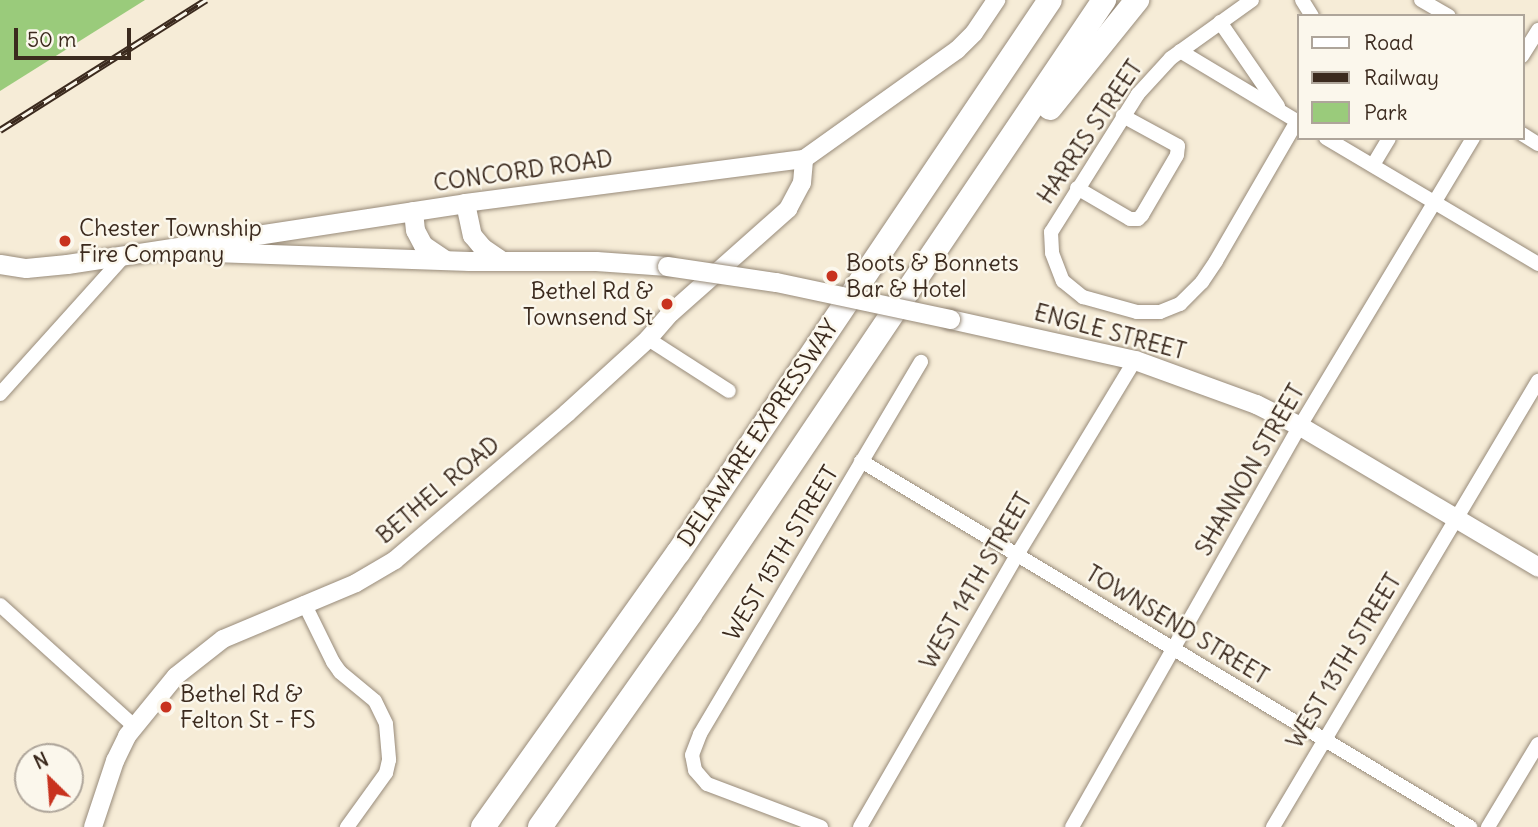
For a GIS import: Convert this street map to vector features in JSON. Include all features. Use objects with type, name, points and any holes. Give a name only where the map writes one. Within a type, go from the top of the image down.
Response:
[{"type":"highway","points":[[821,340],[908,186],[1030,0]]},
{"type":"highway","name":"DELAWARE EXPRESSWAY","points":[[483,827],[581,692],[1050,0]]},
{"type":"highway","name":"DELAWARE EXPRESSWAY","points":[[540,827],[676,635],[1104,0]]},
{"type":"highway","points":[[930,259],[1007,167],[1073,78],[1137,0]]},
{"type":"main road","name":"CONCORD ROAD","points":[[0,264],[26,268],[125,255],[464,203]]},
{"type":"main road","points":[[464,203],[472,235],[483,248],[500,260]]},
{"type":"main road","points":[[413,211],[415,230],[423,245],[444,259]]},
{"type":"main road","name":"ENGLE STREET","points":[[168,249],[667,266],[776,282],[1135,360],[1244,399],[1300,426],[1538,567]]},
{"type":"street","name":"CONCORD ROAD","points":[[464,203],[804,159],[957,50],[974,33],[996,0]]},
{"type":"street","name":"HARRIS STREET","points":[[1252,0],[1180,51],[1138,94],[1123,116],[1051,232],[1052,253],[1063,281],[1072,291],[1096,302],[1137,312],[1169,310],[1202,282],[1296,125]]},
{"type":"street","points":[[1421,0],[1446,14]]},
{"type":"street","points":[[1220,22],[1284,112]]},
{"type":"street","points":[[1524,53],[1538,30]]},
{"type":"street","points":[[1180,51],[1296,121]]},
{"type":"street","points":[[1077,188],[1130,219],[1138,219],[1142,215],[1179,150],[1176,144],[1123,116]]},
{"type":"street","points":[[1329,140],[1538,264]]},
{"type":"street","points":[[1373,165],[1388,140]]},
{"type":"street","name":"SHANNON STREET","points":[[1072,827],[1300,426],[1472,140]]},
{"type":"street","name":"BETHEL ROAD","points":[[93,827],[115,761],[134,726],[176,676],[205,651],[253,624],[356,583],[395,560],[648,339],[671,313],[788,209],[802,183],[804,159]]},
{"type":"street","points":[[0,394],[125,255]]},
{"type":"street","points":[[648,339],[729,391]]},
{"type":"street","name":"WEST 14TH STREET","points":[[860,827],[1017,555],[1135,360]]},
{"type":"street","name":"WEST 15TH STREET","points":[[821,827],[707,784],[695,770],[692,755],[700,734],[921,362]]},
{"type":"street","name":"WEST 13TH STREET","points":[[1273,827],[1538,381]]},
{"type":"street","name":"TOWNSEND STREET","points":[[861,461],[1470,827]]},
{"type":"street","points":[[304,603],[333,662],[340,672],[375,701],[386,724],[389,760],[386,773],[347,827]]},
{"type":"street","points":[[0,605],[134,726]]},
{"type":"street","points":[[1488,827],[1538,744]]},
{"type":"green space","points":[[0,0],[145,0],[0,91]]},
{"type":"railway","points":[[0,130],[206,0]]},
{"type":"place","name":"Chester Township Fire Company","points":[[65,241]]},
{"type":"place","name":"Boots & Bonnets Bar & Hotel","points":[[832,276]]},
{"type":"place","name":"Bethel Rd & Townsend St","points":[[667,304]]},
{"type":"place","name":"Bethel Rd & Felton St - FS","points":[[166,707]]}]
